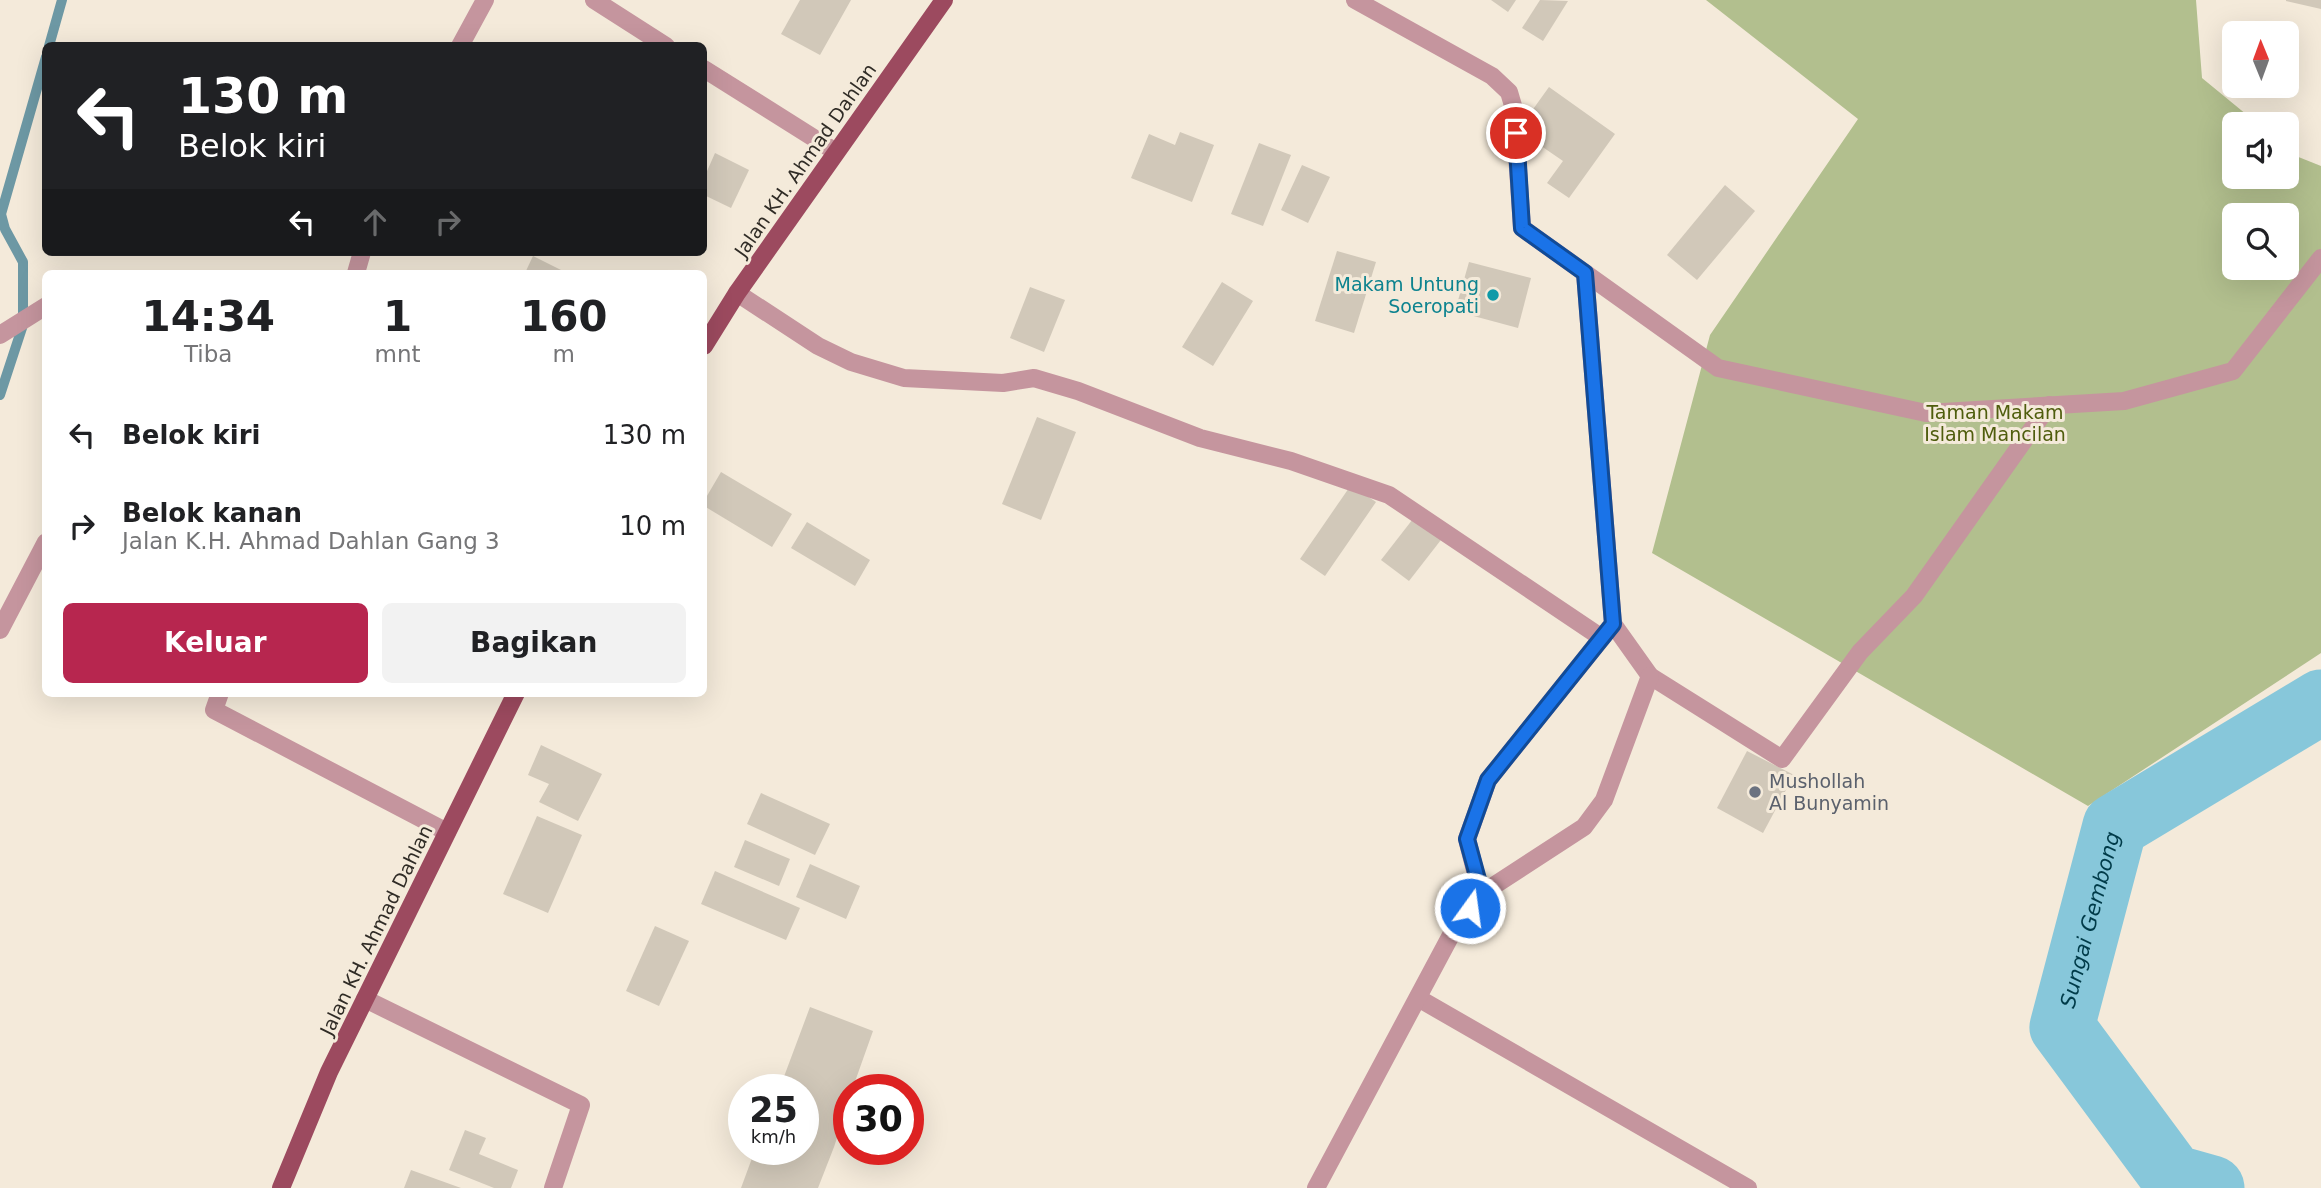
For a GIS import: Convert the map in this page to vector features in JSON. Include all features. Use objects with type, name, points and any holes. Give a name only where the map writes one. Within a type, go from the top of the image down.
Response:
[{"type":"main road","name":"Jalan KH. Ahmad Dahlan","points":[[707,341],[737,293],[944,0]]},
{"type":"main road","name":"Jalan KH. Ahmad Dahlan","points":[[281,1188],[329,1072],[514,697]]},
{"type":"street","points":[[462,42],[485,0]]},
{"type":"street","points":[[594,0],[660,42]]},
{"type":"street","points":[[1355,0],[1492,76],[1509,92],[1514,109],[1522,228],[1718,368],[1926,413],[2124,401],[2233,371],[2321,258]]},
{"type":"street","points":[[707,71],[836,152]]},
{"type":"street","points":[[1482,894],[1467,839],[1488,780],[1608,631],[1585,273]]},
{"type":"street","points":[[737,293],[818,346],[851,362],[904,379],[1003,383],[1034,378],[1078,391],[1200,438],[1292,461],[1389,495],[1608,631],[1650,676],[1782,759],[1860,652],[1914,596],[2049,405]]},
{"type":"street","points":[[4,333],[42,308]]},
{"type":"street","points":[[0,630],[42,550]]},
{"type":"street","points":[[1316,1188],[1458,922],[1482,894],[1584,827],[1595,815],[1604,800],[1650,676]]},
{"type":"street","points":[[219,697],[214,710],[447,832]]},
{"type":"street","points":[[1418,998],[1748,1188]]},
{"type":"street","points":[[365,999],[581,1105],[553,1188]]},
{"type":"green space","name":"Taman Makam Islam Mancilan","points":[[1706,0],[2196,0],[2202,78],[2222,94],[2222,98],[2226,98],[2243,112],[2222,112],[2222,189],[2299,189],[2299,157],[2321,166],[2321,653],[2088,806],[1652,553],[1710,335],[1858,119]]},
{"type":"building","points":[[800,0],[851,0],[820,55],[781,34]]},
{"type":"building","points":[[1491,0],[1516,0],[1508,12]]},
{"type":"building","points":[[1540,0],[1568,1],[1543,41],[1522,28]]},
{"type":"building","points":[[2321,0],[2321,9],[2286,1]]},
{"type":"building","points":[[1549,87],[1615,134],[1569,198],[1547,183],[1563,161],[1518,130]]},
{"type":"building","points":[[1180,132],[1214,145],[1192,202],[1131,178],[1149,134],[1175,145]]},
{"type":"building","points":[[1259,143],[1291,155],[1263,226],[1231,214]]},
{"type":"building","points":[[715,153],[749,170],[731,208],[707,196],[707,171]]},
{"type":"building","points":[[1302,165],[1330,177],[1308,223],[1281,210]]},
{"type":"building","points":[[1725,185],[1755,211],[1697,280],[1667,255]]},
{"type":"building","points":[[1337,251],[1376,262],[1354,333],[1315,321]]},
{"type":"building","points":[[533,256],[561,270],[526,270]]},
{"type":"building","name":"Makam Untung Soeropati","points":[[1469,262],[1531,278],[1518,328],[1455,311]]},
{"type":"building","points":[[1222,282],[1253,301],[1213,366],[1182,347]]},
{"type":"building","points":[[1030,287],[1065,300],[1044,352],[1010,338]]},
{"type":"building","points":[[1037,417],[1076,432],[1041,520],[1002,504]]},
{"type":"building","points":[[721,472],[792,514],[772,547],[707,508],[707,496]]},
{"type":"building","points":[[1351,485],[1376,502],[1325,576],[1300,559]]},
{"type":"building","points":[[1416,515],[1444,536],[1409,581],[1381,560]]},
{"type":"building","points":[[807,522],[870,560],[855,586],[791,548]]},
{"type":"building","points":[[541,745],[602,774],[578,821],[539,802],[549,784],[528,775]]},
{"type":"building","name":"Mushollah Al Bunyamin","points":[[1747,751],[1794,775],[1763,833],[1717,808]]},
{"type":"building","points":[[761,793],[830,824],[815,855],[747,824]]},
{"type":"building","points":[[537,816],[582,835],[548,913],[503,894]]},
{"type":"building","points":[[745,840],[790,859],[779,886],[734,867]]},
{"type":"building","points":[[810,864],[860,886],[846,919],[796,897]]},
{"type":"building","points":[[715,871],[800,908],[786,940],[701,904]]},
{"type":"building","points":[[655,926],[689,941],[659,1006],[626,991]]},
{"type":"building","points":[[810,1007],[873,1031],[858,1074],[833,1074],[833,1150],[818,1188],[741,1188],[749,1165],[819,1165],[819,1074],[785,1074]]},
{"type":"building","points":[[465,1130],[486,1138],[479,1154],[518,1170],[511,1188],[494,1188],[449,1170]]},
{"type":"building","points":[[411,1170],[461,1188],[404,1188]]},
{"type":"waterway","points":[[50,42],[62,0]]},
{"type":"waterway","points":[[0,395],[23,325],[23,262],[5,229],[1,214],[42,71]]},
{"type":"waterway","name":"Sungai Gembong","points":[[2212,1188],[2173,1177],[2062,1027],[2115,826],[2321,702]]},
{"type":"place","name":"Makam Untung Soeropati","points":[[1493,295]]},
{"type":"place","name":"Mushollah Al Bunyamin","points":[[1755,792]]},
{"type":"route","points":[[1470,908],[1482,894],[1467,839],[1488,780],[1613,624],[1585,273],[1522,228],[1516,133]]}]
